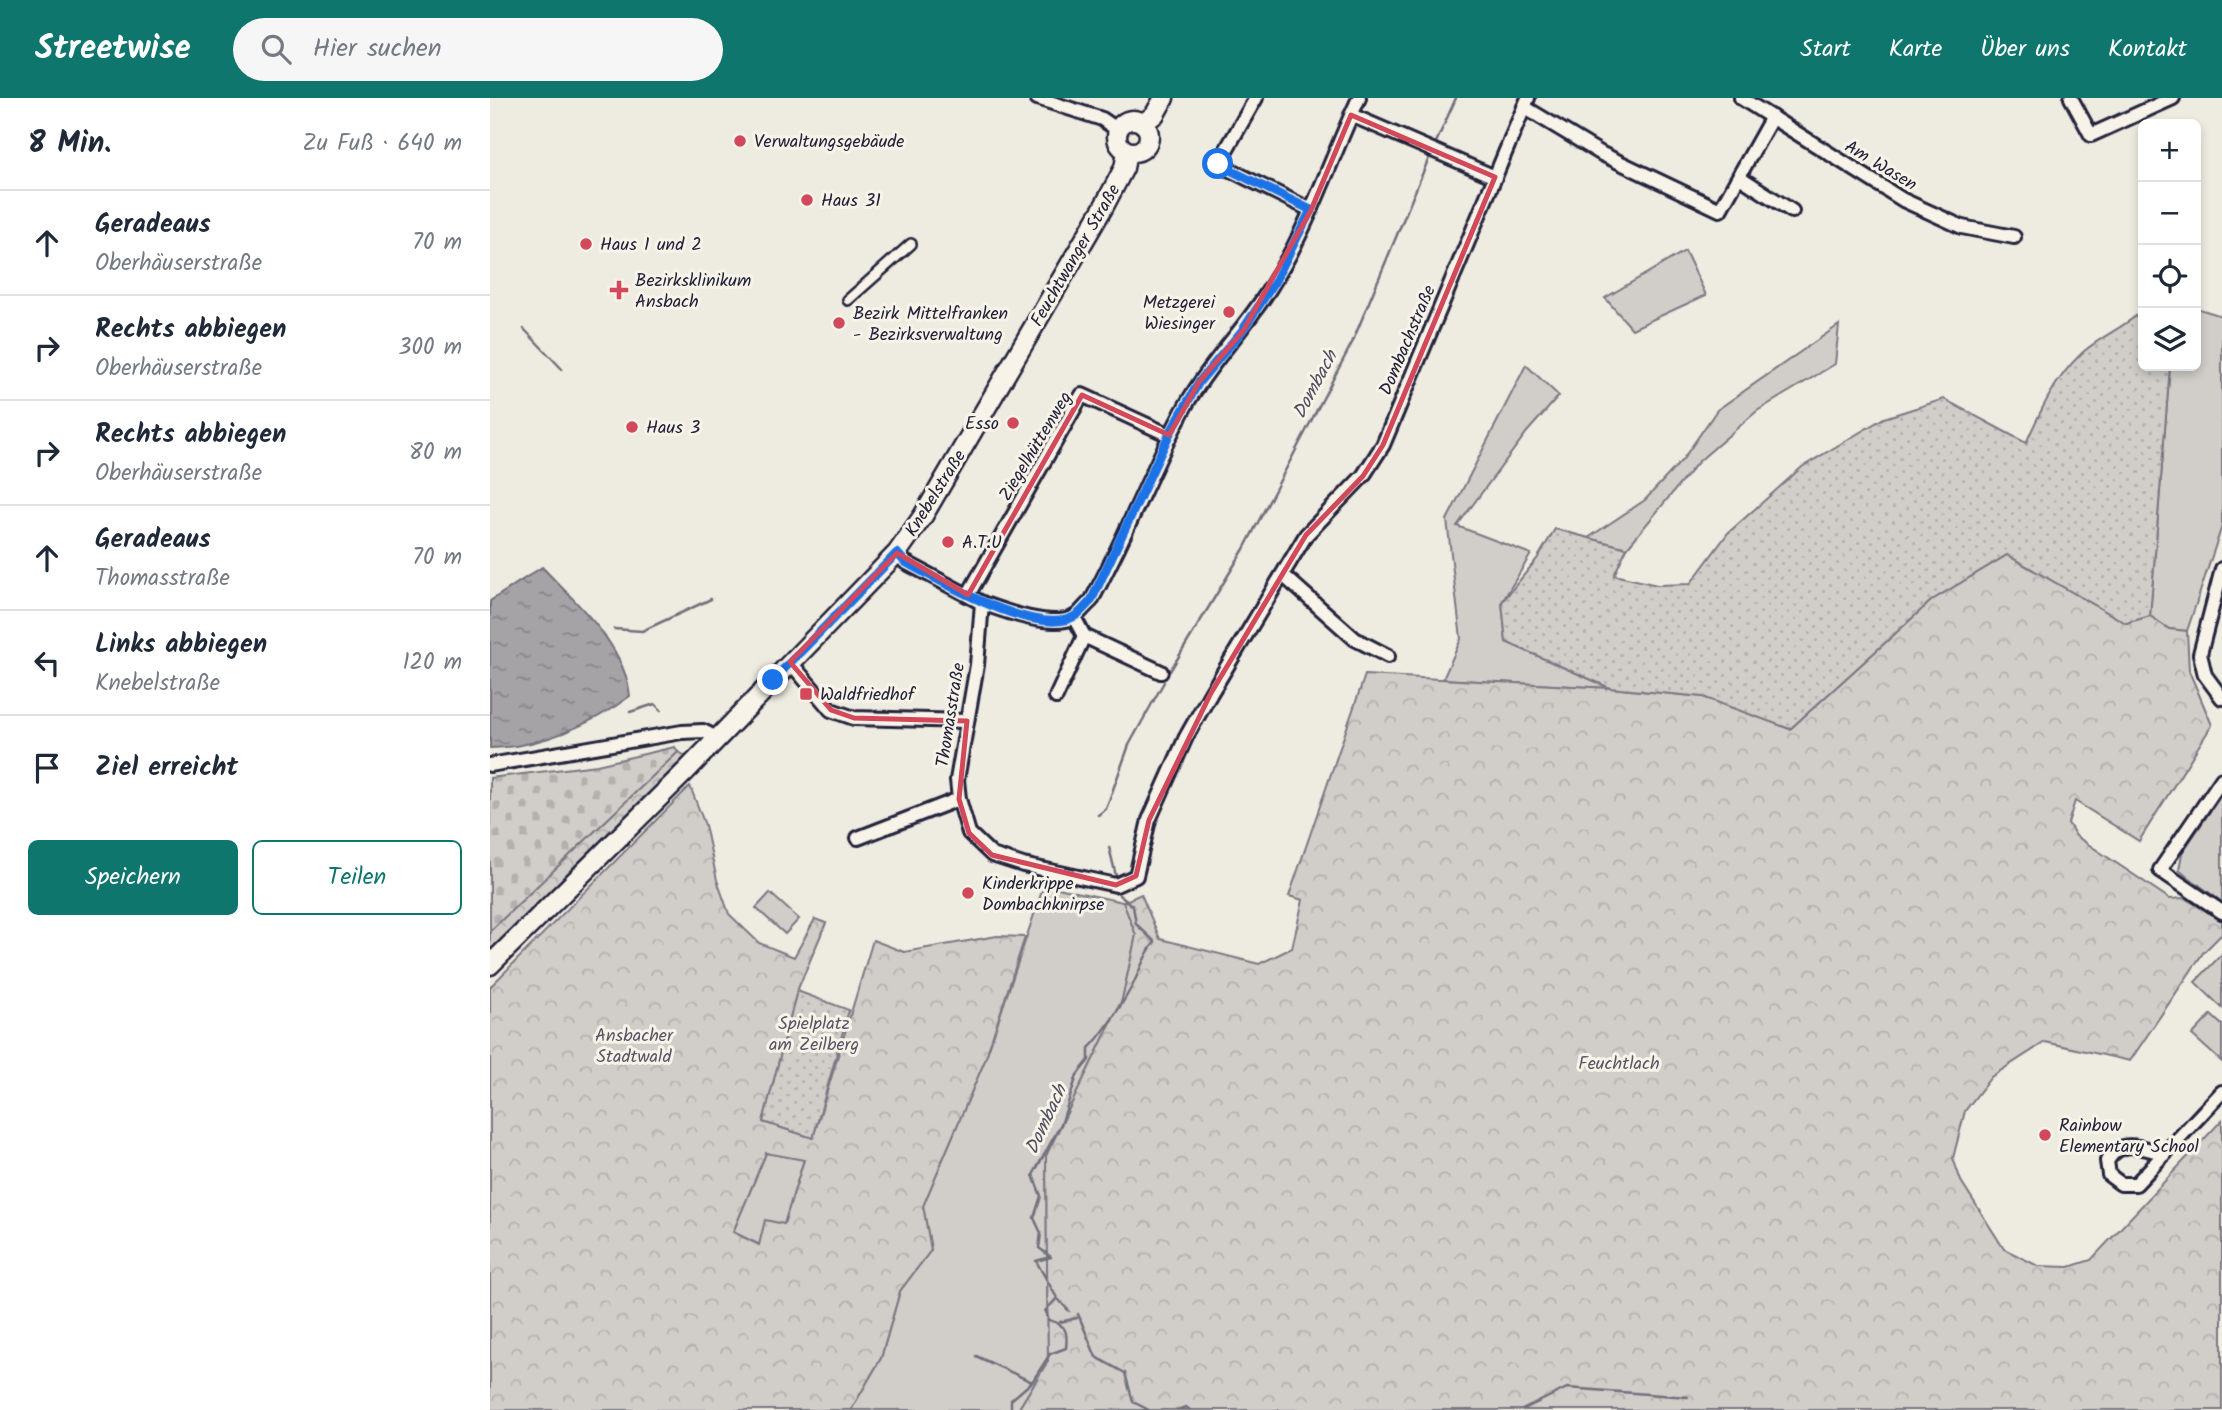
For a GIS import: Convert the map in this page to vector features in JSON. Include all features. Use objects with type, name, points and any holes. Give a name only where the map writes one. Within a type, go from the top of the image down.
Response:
[{"type":"main road","points":[[1143,124],[1155,114],[1164,98]]},
{"type":"main road","points":[[1132,120],[1143,124],[1149,133],[1147,144],[1138,152],[1127,152],[1117,140],[1118,130],[1132,120]]},
{"type":"main road","name":"Feuchtwanger Straße","points":[[1017,355],[1103,208],[1124,168],[1127,152]]},
{"type":"main road","name":"Knebelstraße","points":[[490,965],[669,788],[897,553],[923,516],[1017,355]]},
{"type":"street","points":[[1037,98],[1102,119],[1118,130]]},
{"type":"street","points":[[1256,98],[1218,164],[1311,210]]},
{"type":"street","points":[[897,553],[905,562],[982,603],[1012,615],[1046,620],[1074,617],[1091,601],[1169,435],[1199,382],[1242,331],[1274,283],[1311,210],[1359,98]]},
{"type":"street","name":"Am Wasen","points":[[1741,98],[1903,200],[1962,227],[2014,237]]},
{"type":"street","points":[[2071,98],[2091,135],[2172,98]]},
{"type":"street","points":[[1526,103],[1602,154],[1720,210],[1741,177],[1772,117]]},
{"type":"street","name":"Dombachstraße","points":[[1136,876],[1149,820],[1186,737],[1306,535],[1363,477],[1383,445],[1526,103]]},
{"type":"street","points":[[1351,115],[1494,177]]},
{"type":"street","points":[[1741,177],[1792,211]]},
{"type":"street","points":[[848,300],[911,244]]},
{"type":"street","name":"Ziegelhüttenweg","points":[[968,595],[1082,395],[1169,435]]},
{"type":"street","points":[[2222,569],[2200,654],[2205,675],[2222,698]]},
{"type":"street","points":[[1283,575],[1355,639],[1388,656]]},
{"type":"street","name":"Thomasstraße","points":[[982,603],[977,665],[957,780],[959,799],[969,833],[992,855],[1023,865],[1116,885],[1136,876]]},
{"type":"street","points":[[1074,617],[1084,636],[1161,672]]},
{"type":"street","points":[[1056,697],[1084,636]]},
{"type":"street","points":[[790,662],[831,710],[854,718],[967,721]]},
{"type":"street","points":[[490,765],[682,732],[703,731],[717,738]]},
{"type":"street","points":[[2222,779],[2160,870],[2222,912]]},
{"type":"street","points":[[858,838],[959,799]]},
{"type":"street","points":[[2165,1154],[2222,1092]]},
{"type":"highlighted area","points":[[1351,115],[1495,177],[1383,445],[1363,476],[1306,535],[1211,693],[1149,820],[1136,876],[1116,885],[992,855],[969,833],[959,799],[967,721],[854,718],[831,710],[790,662],[897,553],[968,595],[1082,395],[1169,435],[1199,382],[1243,331],[1311,210]]},
{"type":"green space","points":[[1685,251],[1706,295],[1632,329],[1605,298]]},
{"type":"green space","points":[[2201,310],[2222,316],[2222,526],[2187,631],[2169,629],[2150,616],[2170,371],[2201,371]]},
{"type":"green space","points":[[2138,314],[2138,371],[2170,371],[2150,616],[2126,623],[2007,555],[1932,600],[1790,729],[1703,697],[1610,688],[1506,642],[1502,602],[1537,559],[1555,529],[1627,548],[1614,575],[1657,585],[1690,584],[1728,533],[1802,467],[1884,418],[1944,399],[2026,443],[2049,396],[2071,365],[2087,349]]},
{"type":"green space","points":[[1839,325],[1835,364],[1757,411],[1698,462],[1627,548],[1588,538],[1645,500],[1683,459],[1717,410]]},
{"type":"green space","points":[[1526,365],[1559,396],[1527,432],[1457,526],[1531,554],[1502,602],[1506,642],[1610,688],[1443,679],[1461,639],[1447,520]]},
{"type":"green space","name":"Feuchtlach","points":[[2007,555],[2126,623],[2150,616],[2169,629],[2187,631],[2189,671],[2212,725],[2139,841],[2075,801],[2068,823],[2076,836],[2170,899],[2184,898],[2222,920],[2222,934],[2203,953],[2130,1061],[2045,1042],[1991,1077],[1965,1111],[1953,1158],[1961,1181],[2004,1249],[2038,1266],[2069,1267],[2091,1260],[2222,1120],[2222,1410],[1018,1410],[1048,1361],[1046,1156],[1122,1000],[1136,935],[1123,902],[1141,894],[1160,939],[1259,964],[1292,948],[1303,900],[1289,896],[1365,675],[1610,688],[1703,697],[1790,729],[1932,600]]},
{"type":"green space","points":[[675,747],[678,752],[490,931],[490,778],[597,765]]},
{"type":"green space","points":[[678,752],[686,756],[490,950],[490,931]]},
{"type":"green space","name":"Ansbacher Stadtwald","points":[[690,786],[705,825],[717,880],[729,914],[759,943],[794,957],[815,919],[826,923],[797,991],[763,1122],[813,1138],[873,940],[904,952],[997,936],[1025,937],[985,1060],[923,1206],[931,1250],[900,1291],[881,1358],[851,1410],[490,1410],[490,987]],"holes":[[[766,1153],[804,1160],[784,1224],[765,1220],[759,1245],[733,1232]]]},
{"type":"green space","points":[[2222,794],[2222,902],[2179,870],[2182,853]]},
{"type":"green space","points":[[1044,885],[1123,902],[1136,935],[1122,1000],[1046,1156],[1048,1361],[1018,1410],[851,1410],[881,1358],[900,1291],[931,1250],[923,1206],[985,1060]]},
{"type":"green space","points":[[770,893],[799,919],[785,934],[756,908]]},
{"type":"green space","points":[[2222,954],[2222,1008],[2195,982]]},
{"type":"green space","name":"Spielplatz am Zeilberg","points":[[797,991],[849,1010],[813,1138],[763,1122]]},
{"type":"green space","points":[[2211,1015],[2222,1025],[2222,1062],[2192,1035]]},
{"type":"green space","points":[[766,1153],[804,1159],[784,1225],[760,1245],[733,1232]]},
{"type":"water","points":[[542,567],[584,610],[609,642],[626,677],[630,696],[582,725],[546,739],[490,748],[490,601]]},
{"type":"waterway","name":"Dombach","points":[[1434,147],[1456,98]]},
{"type":"waterway","name":"Dombach","points":[[1170,671],[1244,549],[1352,343],[1431,153]]},
{"type":"waterway","points":[[524,329],[562,369]]},
{"type":"waterway","points":[[614,629],[642,631],[711,599]]},
{"type":"waterway","name":"Dombach","points":[[1098,815],[1106,809],[1129,745],[1164,682]]},
{"type":"waterway","points":[[630,712],[655,704],[661,710]]},
{"type":"waterway","name":"Dombach","points":[[1109,847],[1116,876]]},
{"type":"waterway","name":"Dombach","points":[[1011,1410],[1011,1400],[1032,1382],[1050,1354],[1066,1348],[1065,1330],[1049,1320],[1045,1311],[1057,1298],[1036,1261],[1051,1257],[1039,1248],[1041,1233],[1034,1218],[1041,1196],[1033,1175],[1062,1122],[1077,1075],[1089,1060],[1089,1048],[1121,1004],[1155,942],[1136,924],[1133,906],[1119,895]]},
{"type":"waterway","points":[[1057,1298],[1069,1311]]},
{"type":"waterway","points":[[1078,1314],[1096,1357],[1125,1373],[1133,1402],[1149,1410]]},
{"type":"waterway","points":[[1060,1322],[1077,1318]]},
{"type":"waterway","points":[[976,1356],[1032,1382]]},
{"type":"waterway","points":[[1522,1410],[1567,1388],[1688,1397]]},
{"type":"waterway","points":[[1177,1410],[1186,1407],[1190,1410]]},
{"type":"place","name":"Verwaltungsgebäude","points":[[740,141]]},
{"type":"place","name":"Haus 31","points":[[807,200]]},
{"type":"place","name":"Haus 1 und 2","points":[[586,244]]},
{"type":"place","name":"Bezirksklinikum Ansbach","points":[[619,290]]},
{"type":"place","name":"Metzgerei Wiesinger","points":[[1229,312]]},
{"type":"place","name":"Bezirk Mittelfranken - Bezirksverwaltung","points":[[839,323]]},
{"type":"place","name":"Esso","points":[[1013,423]]},
{"type":"place","name":"Haus 3","points":[[632,427]]},
{"type":"place","name":"A.T.U","points":[[948,542]]},
{"type":"place","name":"Waldfriedhof","points":[[806,694]]},
{"type":"place","name":"Kinderkrippe Dombachknirpse","points":[[968,893]]},
{"type":"place","name":"Rainbow Elementary School","points":[[2045,1135]]},
{"type":"route","points":[[773,680],[897,553],[905,562],[982,603],[1012,615],[1046,620],[1074,617],[1091,601],[1169,435],[1199,382],[1242,331],[1274,283],[1311,210],[1218,164]]}]
